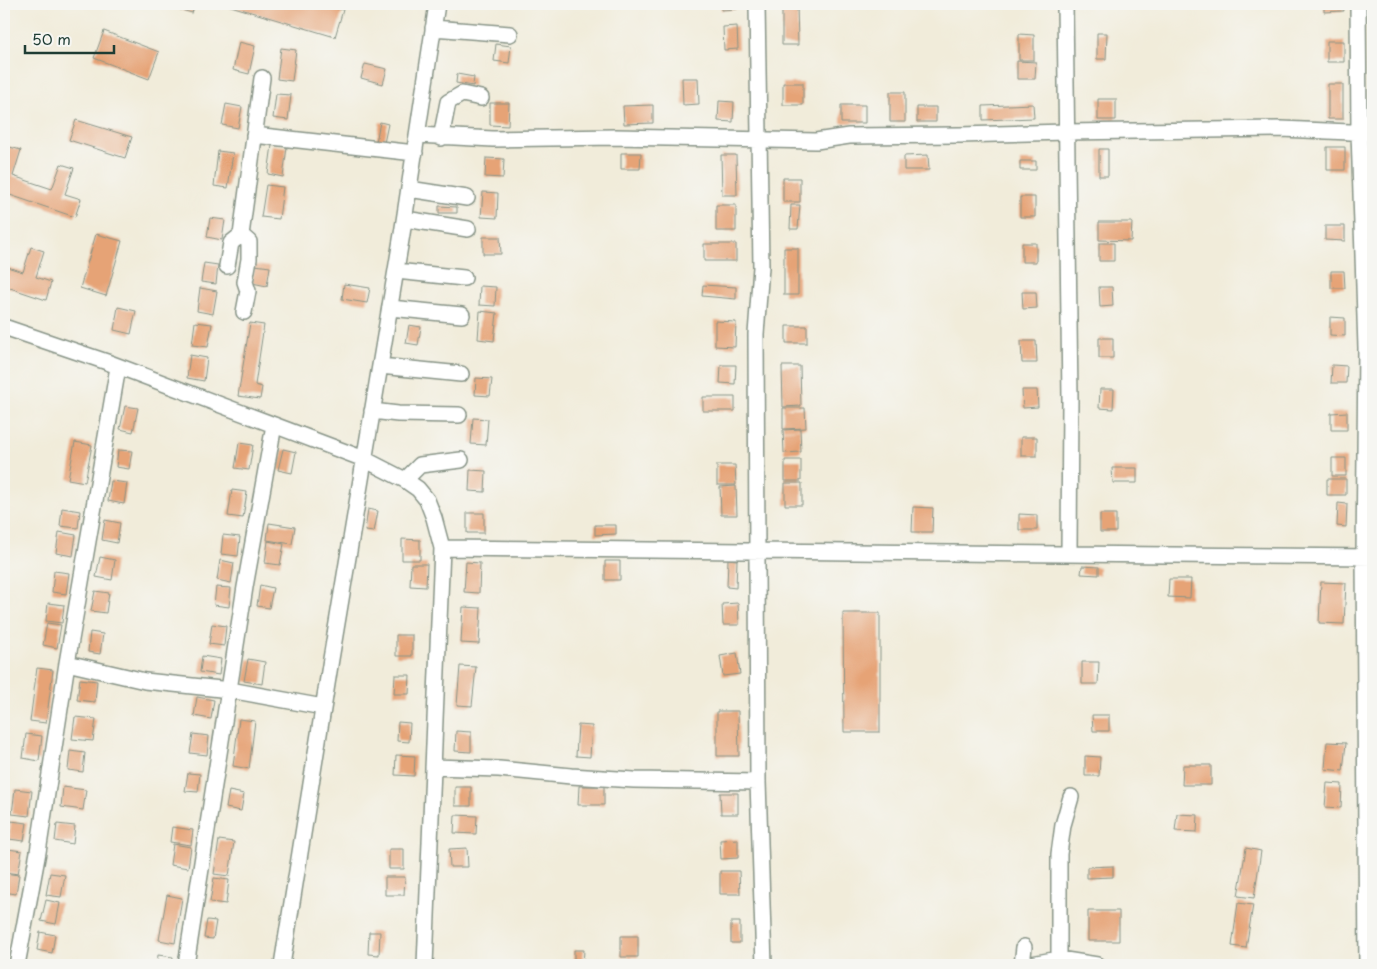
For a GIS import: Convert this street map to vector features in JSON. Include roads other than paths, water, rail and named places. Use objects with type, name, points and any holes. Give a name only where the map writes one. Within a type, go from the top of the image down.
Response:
[{"type":"street","points":[[282,965],[323,707],[405,219],[437,4]]},
{"type":"street","points":[[757,4],[761,267],[756,334],[758,782],[764,965]]},
{"type":"street","points":[[1065,4],[1070,554]]},
{"type":"street","points":[[1358,4],[1366,133],[1366,348],[1369,557],[1367,965]]},
{"type":"street","points":[[433,28],[510,34]]},
{"type":"street","points":[[226,266],[231,242],[241,235],[262,78]]},
{"type":"street","points":[[441,138],[448,102],[462,94],[481,98]]},
{"type":"street","points":[[417,135],[441,138],[493,139],[616,137],[816,140],[849,136],[1281,129],[1366,133]]},
{"type":"street","points":[[254,135],[414,153]]},
{"type":"street","points":[[409,189],[467,198]]},
{"type":"street","points":[[405,219],[468,230]]},
{"type":"street","points":[[241,235],[249,242],[246,282],[248,291],[244,312]]},
{"type":"street","points":[[396,271],[464,278]]},
{"type":"street","points":[[390,308],[462,315]]},
{"type":"street","points":[[4,327],[118,366],[364,459],[406,480],[418,489],[427,500],[442,548],[425,965]]},
{"type":"street","points":[[17,965],[38,852],[67,663],[118,366]]},
{"type":"street","points":[[380,366],[461,374]]},
{"type":"street","points":[[372,412],[459,415]]},
{"type":"street","points":[[186,965],[245,587],[274,425]]},
{"type":"street","points":[[406,480],[420,465],[461,460]]},
{"type":"street","points":[[442,548],[1369,557]]},
{"type":"street","points":[[67,663],[145,681],[230,690],[323,707]]},
{"type":"street","points":[[433,767],[499,769],[634,780],[758,782]]},
{"type":"street","points":[[1059,959],[1059,854],[1062,825],[1071,797]]},
{"type":"street","points":[[1024,948],[1024,965],[1059,959],[1097,965]]}]
